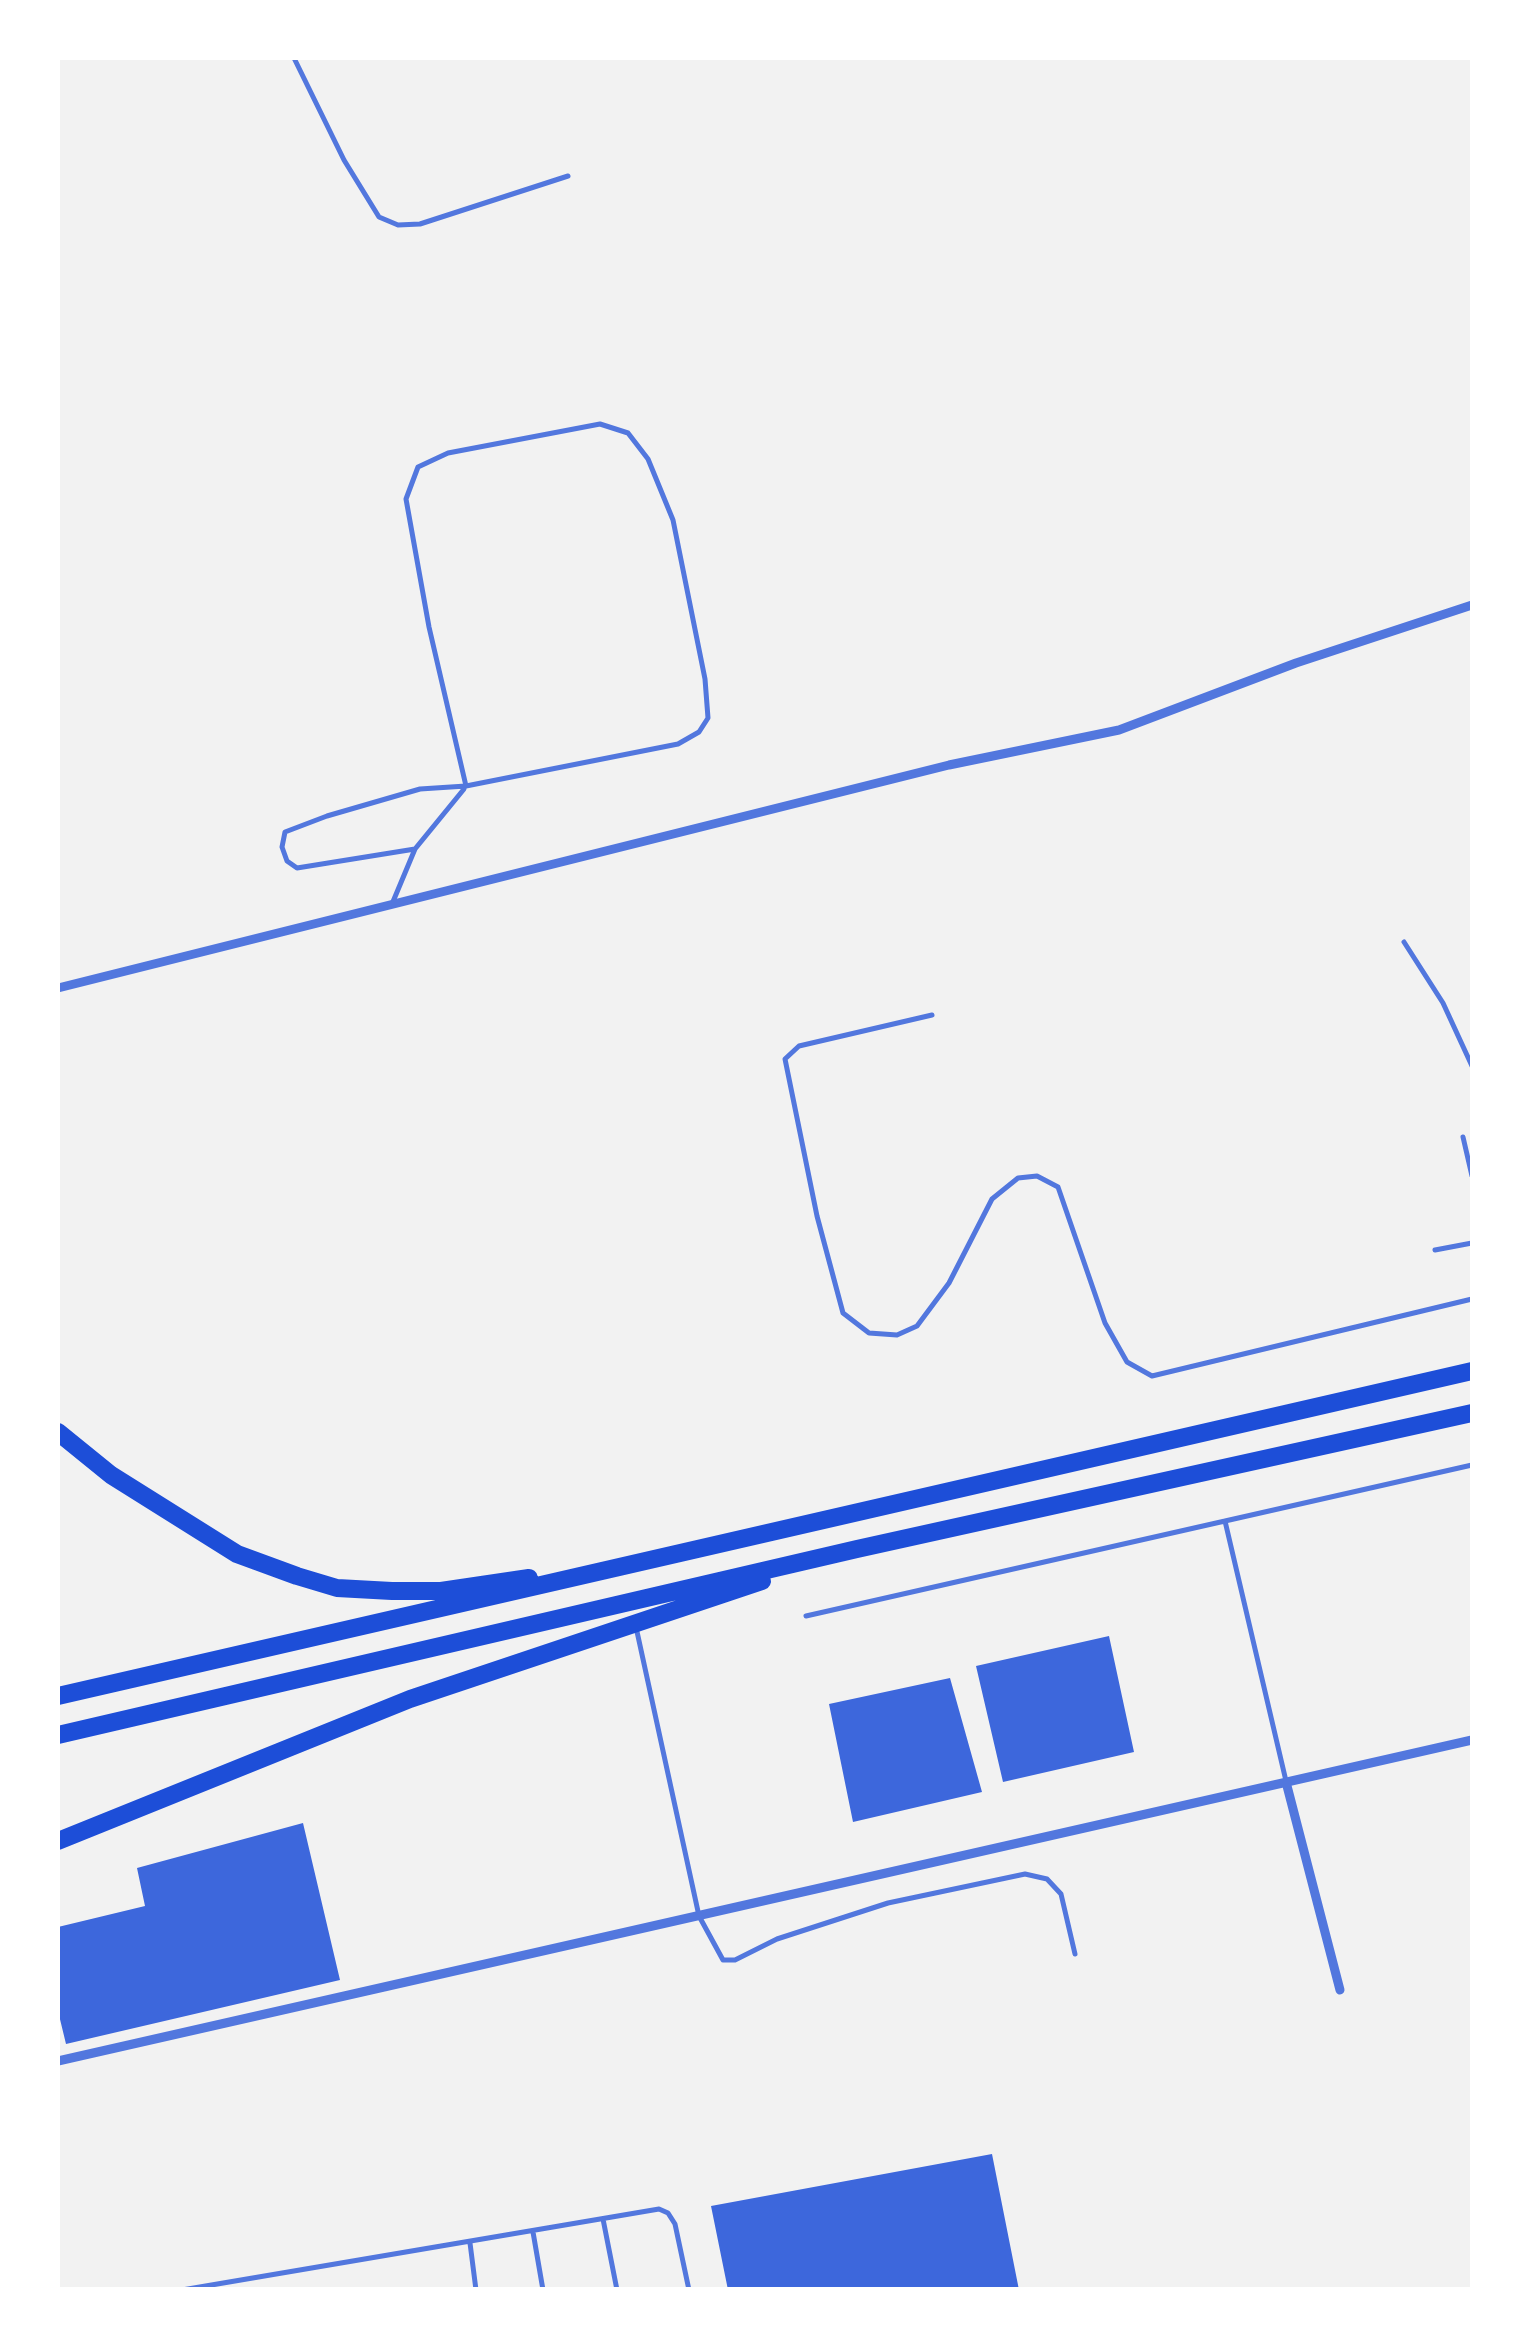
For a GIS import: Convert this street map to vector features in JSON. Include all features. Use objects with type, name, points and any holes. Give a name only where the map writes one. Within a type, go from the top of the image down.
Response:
[{"type":"highway","points":[[58,1696],[1472,1371]]},
{"type":"highway","points":[[58,1735],[857,1549],[1472,1416]]},
{"type":"highway","points":[[58,1432],[111,1475],[237,1554],[337,1588],[442,1591],[678,1554]]},
{"type":"highway","points":[[58,1842],[410,1700],[857,1549]]},
{"type":"street","points":[[58,988],[949,766],[1119,730],[1296,662],[1472,604]]},
{"type":"street","points":[[58,2061],[1472,1740]]},
{"type":"street","points":[[1286,1782],[1340,1990]]},
{"type":"lane","points":[[294,58],[344,160],[379,217],[398,225],[420,224],[568,176]]},
{"type":"lane","points":[[415,848],[297,868],[287,861],[282,846],[286,832],[327,816],[420,790],[466,786],[678,744],[699,732],[708,718],[705,680],[673,520],[648,459],[628,433],[600,424],[448,453],[418,467],[406,499],[429,627],[466,786]]},
{"type":"lane","points":[[392,904],[415,848],[466,786]]},
{"type":"lane","points":[[1404,942],[1444,1002],[1472,1066]]},
{"type":"lane","points":[[932,1015],[799,1046],[784,1059],[817,1216],[844,1314],[869,1333],[897,1335],[916,1326],[949,1283],[992,1198],[1018,1178],[1037,1176],[1058,1188],[1112,1336],[1127,1362],[1152,1376],[1472,1299]]},
{"type":"lane","points":[[1463,1137],[1472,1176]]},
{"type":"lane","points":[[1435,1250],[1472,1242]]},
{"type":"lane","points":[[806,1616],[1472,1465]]},
{"type":"lane","points":[[1225,1521],[1286,1782]]},
{"type":"lane","points":[[636,1624],[699,1916],[724,1960],[735,1960],[777,1939],[888,1903],[1025,1874],[1047,1879],[1061,1894],[1074,1954]]},
{"type":"lane","points":[[182,2290],[659,2209],[676,2224],[689,2290]]},
{"type":"lane","points":[[603,2220],[617,2290]]},
{"type":"lane","points":[[533,2232],[543,2290]]},
{"type":"lane","points":[[470,2242],[476,2290]]},
{"type":"building","points":[[1109,1636],[1134,1752],[1003,1782],[976,1666]]},
{"type":"building","points":[[950,1678],[982,1792],[853,1822],[829,1704]]},
{"type":"building","points":[[303,1823],[340,1980],[66,2044],[58,2011],[58,1927],[145,1906],[137,1868]]},
{"type":"building","points":[[992,2154],[1019,2290],[728,2290],[711,2206]]}]
